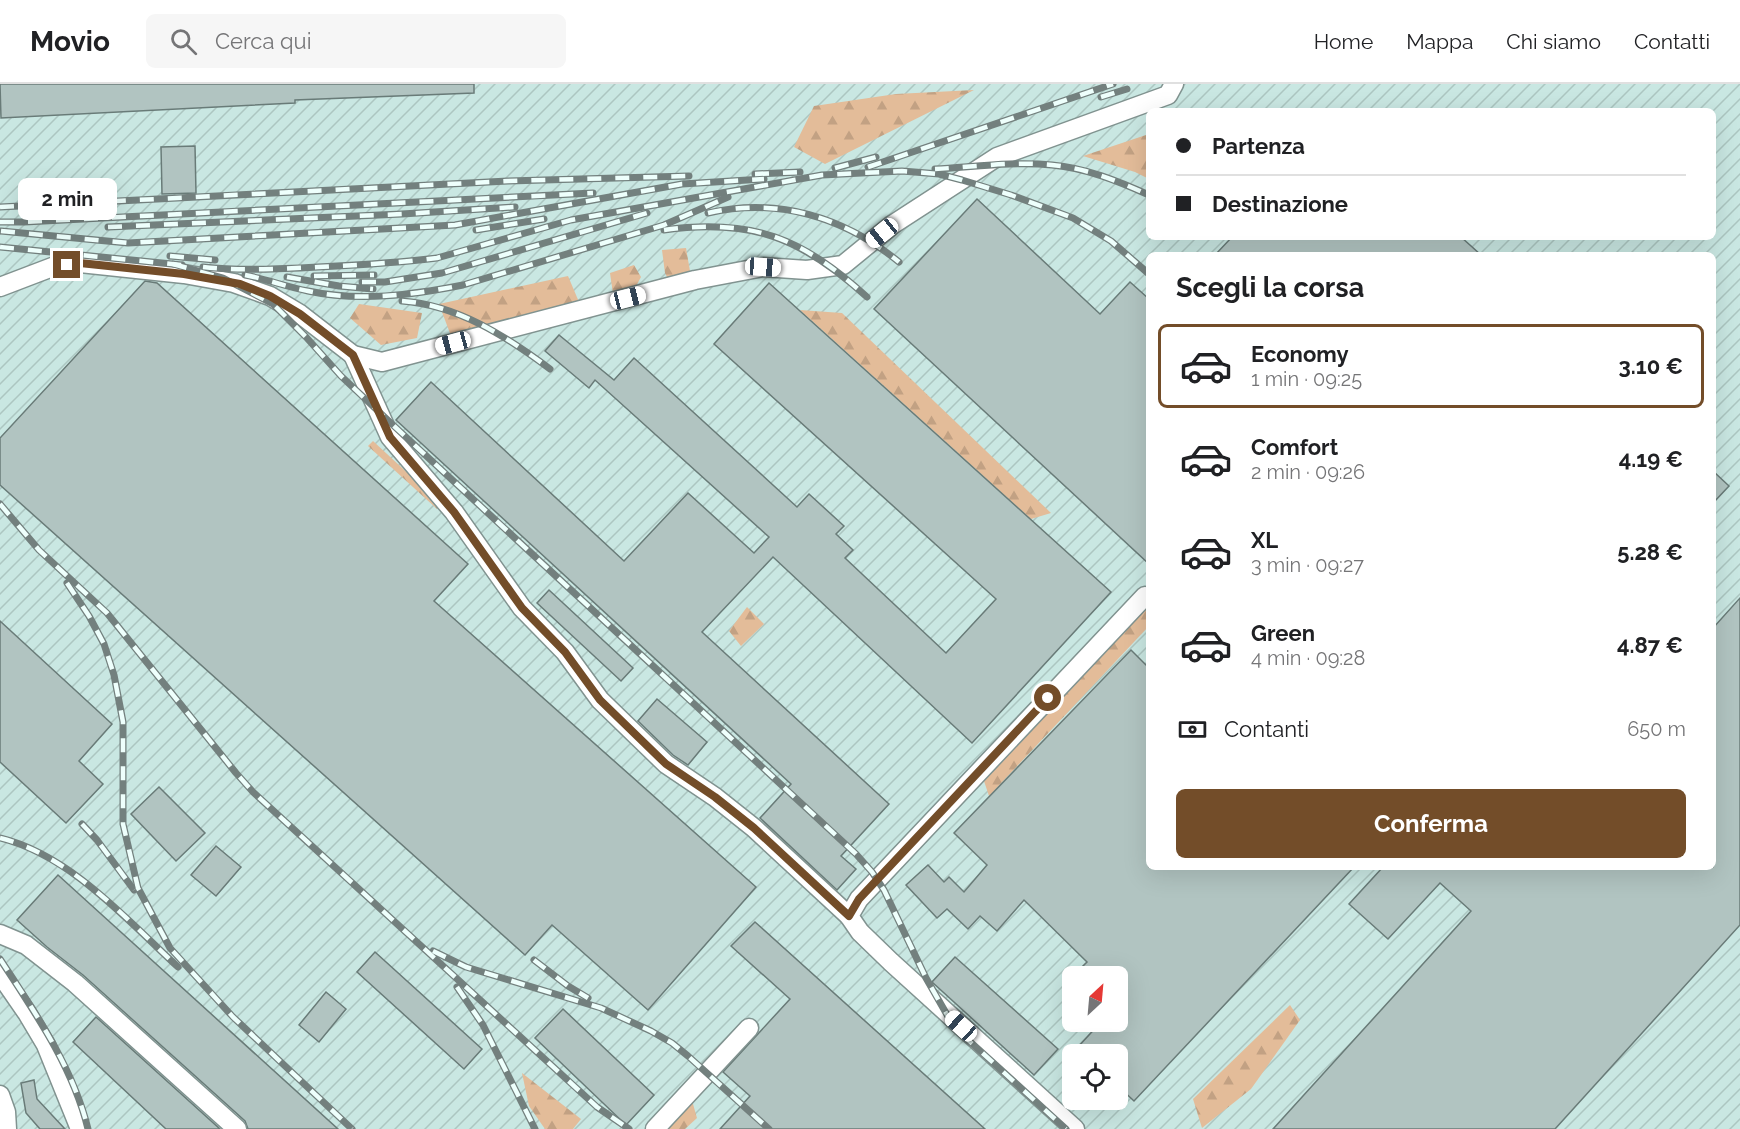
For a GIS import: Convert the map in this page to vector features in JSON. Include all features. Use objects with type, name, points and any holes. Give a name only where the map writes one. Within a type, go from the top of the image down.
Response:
[{"type":"lane","points":[[0,287],[55,266],[80,263],[184,274],[234,283],[270,296],[300,314],[353,355],[382,362],[695,280],[763,267],[807,270],[843,265],[892,225],[997,157],[1168,95],[1174,84]]},
{"type":"lane","points":[[353,355],[390,437],[454,512],[522,608],[565,652],[600,700],[666,764],[715,797],[754,828],[849,916],[860,932],[891,962],[1075,1129]]},
{"type":"lane","points":[[849,916],[859,899],[1145,596]]},
{"type":"lane","points":[[0,934],[26,945],[75,983],[237,1129]]},
{"type":"lane","points":[[0,974],[46,1045],[80,1129]]},
{"type":"lane","points":[[655,1129],[749,1028]]},
{"type":"lane","points":[[0,1095],[6,1112],[7,1129]]},
{"type":"shaded area","points":[[0,84],[1740,84],[1740,1129],[0,1129]]},
{"type":"green space","points":[[974,90],[825,164],[794,147],[814,106],[896,94]]},
{"type":"green space","points":[[1146,135],[1146,178],[1135,172],[1083,156]]},
{"type":"green space","points":[[686,248],[690,271],[672,287],[665,273],[662,250]]},
{"type":"green space","points":[[634,265],[641,277],[629,299],[613,294],[610,273]]},
{"type":"green space","points":[[568,276],[579,302],[451,336],[439,304]]},
{"type":"green space","points":[[359,304],[422,313],[417,338],[381,345],[350,318]]},
{"type":"green space","points":[[800,310],[842,313],[1051,513],[1031,519]]},
{"type":"green space","points":[[373,441],[441,504],[437,509],[368,446]]},
{"type":"green space","points":[[1140,595],[1146,603],[1146,629],[989,796],[981,772]]},
{"type":"green space","points":[[747,607],[764,624],[741,646],[729,631]]},
{"type":"green space","points":[[1290,1005],[1300,1020],[1251,1089],[1202,1128],[1193,1099]]},
{"type":"green space","points":[[522,1073],[581,1119],[573,1129],[545,1129],[529,1106]]},
{"type":"green space","points":[[689,1090],[697,1118],[685,1129],[650,1129]]},
{"type":"building","points":[[0,84],[474,84],[474,93],[295,100],[295,103],[1,118]]},
{"type":"building","points":[[195,146],[196,193],[162,194],[161,147]]},
{"type":"building","points":[[977,199],[1100,314],[1130,282],[1146,296],[1146,561],[874,309]]},
{"type":"building","points":[[1229,240],[1464,240],[1478,252],[1218,252]]},
{"type":"building","points":[[145,281],[157,283],[468,564],[434,601],[756,887],[648,1010],[552,925],[525,955],[0,485],[0,438]]},
{"type":"building","points":[[769,283],[1111,592],[972,743],[773,557],[702,632],[889,804],[841,856],[856,869],[837,890],[760,818],[791,784],[396,420],[431,382],[624,561],[688,493],[754,553],[769,537],[595,380],[589,388],[545,351],[559,335],[614,380],[634,358],[797,507],[809,494],[844,526],[836,534],[853,550],[845,558],[946,653],[996,599],[714,344]]},
{"type":"building","points":[[1716,474],[1729,486],[1716,500]]},
{"type":"building","points":[[549,590],[633,668],[621,681],[537,603]]},
{"type":"building","points":[[1740,598],[1740,925],[1555,1129],[1273,1129],[1471,911],[1440,883],[1388,939],[1349,904],[1380,870],[1716,870],[1716,625]]},
{"type":"building","points":[[0,621],[112,724],[79,761],[103,784],[66,823],[0,762]]},
{"type":"building","points":[[1131,650],[1146,665],[1146,870],[1351,870],[1134,1101],[1128,1095],[1128,1044],[1081,1044],[1092,1032],[1128,1032],[1128,966],[1083,966],[1087,962],[1024,900],[997,931],[980,916],[968,929],[947,909],[937,918],[906,885],[928,865],[944,882],[949,877],[964,892],[987,865],[954,833]]},
{"type":"building","points":[[657,699],[707,742],[688,765],[673,755],[638,721]]},
{"type":"building","points":[[159,787],[205,833],[176,861],[131,814]]},
{"type":"building","points":[[216,846],[241,867],[216,896],[191,875]]},
{"type":"building","points":[[58,875],[338,1129],[248,1129],[245,1121],[83,975],[17,920]]},
{"type":"building","points":[[755,922],[985,1129],[720,1129],[750,1096],[723,1072],[790,999],[731,946]]},
{"type":"building","points":[[375,952],[482,1049],[464,1069],[357,972]]},
{"type":"building","points":[[955,957],[1058,1049],[1034,1075],[932,982]]},
{"type":"building","points":[[326,992],[346,1009],[319,1042],[299,1025]]},
{"type":"building","points":[[563,1009],[654,1095],[626,1125],[535,1038]]},
{"type":"building","points":[[96,1017],[220,1129],[166,1129],[73,1042]]},
{"type":"building","points":[[34,1080],[37,1099],[65,1129],[40,1129],[26,1113],[21,1083]]},
{"type":"railway","points":[[868,167],[1113,84]]},
{"type":"railway","points":[[1101,97],[1127,89]]},
{"type":"railway","points":[[835,168],[876,157]]},
{"type":"railway","points":[[935,169],[1008,164],[1052,165],[1102,176],[1146,194]]},
{"type":"railway","points":[[203,267],[289,268],[378,264],[437,258],[571,220],[822,175],[902,171],[939,174],[962,180],[1073,218],[1111,241],[1146,271]]},
{"type":"railway","points":[[755,174],[800,172]]},
{"type":"railway","points":[[0,207],[508,181],[689,176]]},
{"type":"railway","points":[[1,231],[128,243],[455,225],[682,184],[764,179]]},
{"type":"railway","points":[[0,222],[593,193]]},
{"type":"railway","points":[[245,275],[308,291],[347,296],[386,296],[444,289],[664,225],[728,197]]},
{"type":"railway","points":[[108,227],[515,207]]},
{"type":"railway","points":[[708,213],[760,208],[809,215],[856,233],[899,262]]},
{"type":"railway","points":[[362,282],[385,282],[442,273],[647,213]]},
{"type":"railway","points":[[476,230],[544,219]]},
{"type":"railway","points":[[664,230],[724,227],[750,230],[774,237],[820,260],[867,297]]},
{"type":"railway","points":[[0,247],[182,265]]},
{"type":"railway","points":[[170,256],[215,260]]},
{"type":"railway","points":[[173,264],[223,278],[273,304],[341,376],[856,854],[884,890],[926,978],[950,1020],[966,1038],[1066,1129]]},
{"type":"railway","points":[[314,276],[374,275]]},
{"type":"railway","points":[[287,277],[373,289]]},
{"type":"railway","points":[[402,301],[442,309],[480,324],[516,345],[550,369]]},
{"type":"railway","points":[[0,504],[39,550],[107,613],[253,792],[597,1107],[629,1129]]},
{"type":"railway","points":[[67,583],[104,644],[114,675],[123,722],[123,824],[138,888],[170,948],[233,1017],[352,1129]]},
{"type":"railway","points":[[82,824],[97,840],[134,890]]},
{"type":"railway","points":[[0,838],[26,846],[73,874],[96,891],[178,967]]},
{"type":"railway","points":[[433,951],[466,967],[601,1008],[651,1031],[672,1043],[688,1056],[769,1129]]},
{"type":"railway","points":[[0,959],[39,1019],[63,1062],[88,1129]]},
{"type":"railway","points":[[534,960],[588,998]]},
{"type":"railway","points":[[457,987],[483,1025],[535,1129]]},
{"type":"route","points":[[67,265],[80,263],[184,274],[240,284],[270,296],[300,314],[353,355],[390,437],[454,512],[522,608],[565,652],[600,700],[666,764],[715,797],[754,828],[849,916],[859,899],[1048,698]]}]
